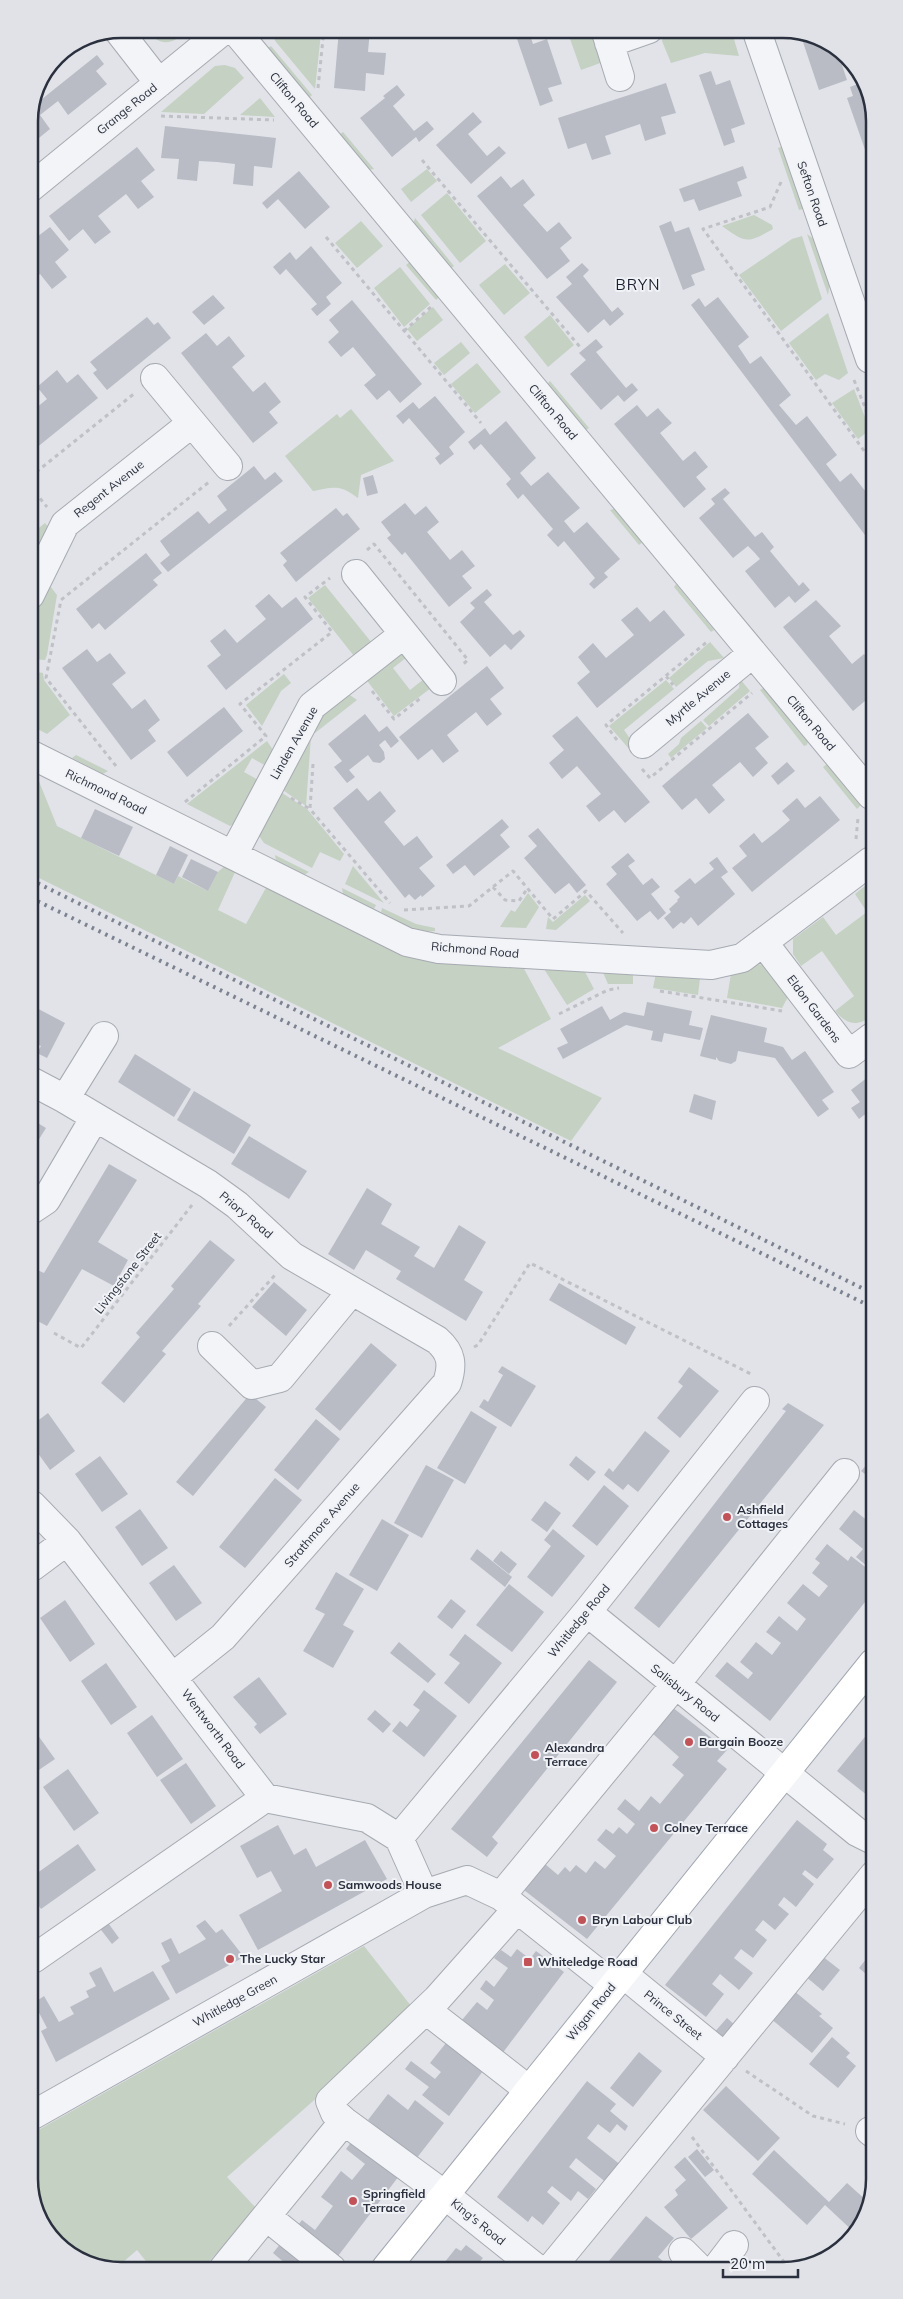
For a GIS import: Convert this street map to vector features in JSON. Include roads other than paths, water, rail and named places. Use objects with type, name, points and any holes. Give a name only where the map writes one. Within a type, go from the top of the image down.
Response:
[{"type":"main road","name":"Wigan Road","points":[[391,2261],[866,1672]]},
{"type":"street","points":[[123,38],[159,83]]},
{"type":"street","name":"Grange Road","points":[[38,182],[214,38]]},
{"type":"street","name":"Clifton Road","points":[[242,38],[753,653],[865,805]]},
{"type":"street","points":[[608,38],[620,77]]},
{"type":"street","name":"Sefton Road","points":[[759,38],[866,348]]},
{"type":"street","points":[[155,378],[228,466]]},
{"type":"street","name":"Regent Avenue","points":[[38,579],[65,524],[192,423]]},
{"type":"street","points":[[356,574],[442,681]]},
{"type":"street","name":"Linden Avenue","points":[[233,855],[312,706],[404,634]]},
{"type":"street","name":"Myrtle Avenue","points":[[633,749],[753,653]]},
{"type":"street","name":"Richmond Road","points":[[38,758],[407,942],[439,949],[712,965],[742,958],[863,852]]},
{"type":"street","name":"Eldon Gardens","points":[[762,942],[849,1054],[866,1041]]},
{"type":"street","points":[[66,1099],[104,1036]]},
{"type":"street","name":"Priory Road","points":[[38,1085],[66,1099],[208,1184],[237,1205],[292,1256],[351,1292],[437,1340],[445,1348],[451,1359]]},
{"type":"street","points":[[38,1205],[46,1200],[96,1117]]},
{"type":"street","points":[[212,1346],[252,1385],[280,1378],[351,1292]]},
{"type":"street","name":"Strathmore Avenue","points":[[173,1677],[223,1637],[448,1383],[451,1359]]},
{"type":"street","name":"Whitledge Road","points":[[399,1838],[587,1612],[755,1401]]},
{"type":"street","points":[[529,2090],[426,2010],[675,1685],[845,1473]]},
{"type":"street","name":"Wentworth Road","points":[[38,1511],[67,1542],[265,1798]]},
{"type":"street","points":[[38,1563],[67,1542]]},
{"type":"street","name":"Salisbury Road","points":[[587,1612],[857,1832],[866,1836]]},
{"type":"street","points":[[38,1956],[265,1798],[367,1818],[399,1838],[424,1894]]},
{"type":"street","name":"Whitledge Green","points":[[38,2103],[424,1894],[467,1880],[509,1903],[617,1979]]},
{"type":"street","points":[[556,2262],[866,1885]]},
{"type":"street","name":"Prince Street","points":[[617,1979],[725,2057]]},
{"type":"street","name":"King's Road","points":[[426,2010],[333,2096],[330,2101],[331,2107],[344,2121],[445,2195],[528,2262]]},
{"type":"street","points":[[230,2261],[344,2121]]},
{"type":"street","points":[[267,2217],[322,2261]]},
{"type":"railway","points":[[38,883],[866,1290]]},
{"type":"railway","points":[[38,901],[866,1304]]},
{"type":"place","name":"Ashfield Cottages","points":[[727,1517]]},
{"type":"place","name":"Bargain Booze","points":[[689,1742]]},
{"type":"place","name":"Alexandra Terrace","points":[[535,1755]]},
{"type":"place","name":"Colney Terrace","points":[[654,1828]]},
{"type":"place","name":"Samwoods House","points":[[328,1885]]},
{"type":"place","name":"Bryn Labour Club","points":[[582,1920]]},
{"type":"place","name":"The Lucky Star","points":[[230,1959]]},
{"type":"place","name":"Whiteledge Road","points":[[528,1962]]},
{"type":"place","name":"Springfield Terrace","points":[[353,2201]]},
{"type":"district","name":"BRYN","points":[[638,285]]}]
